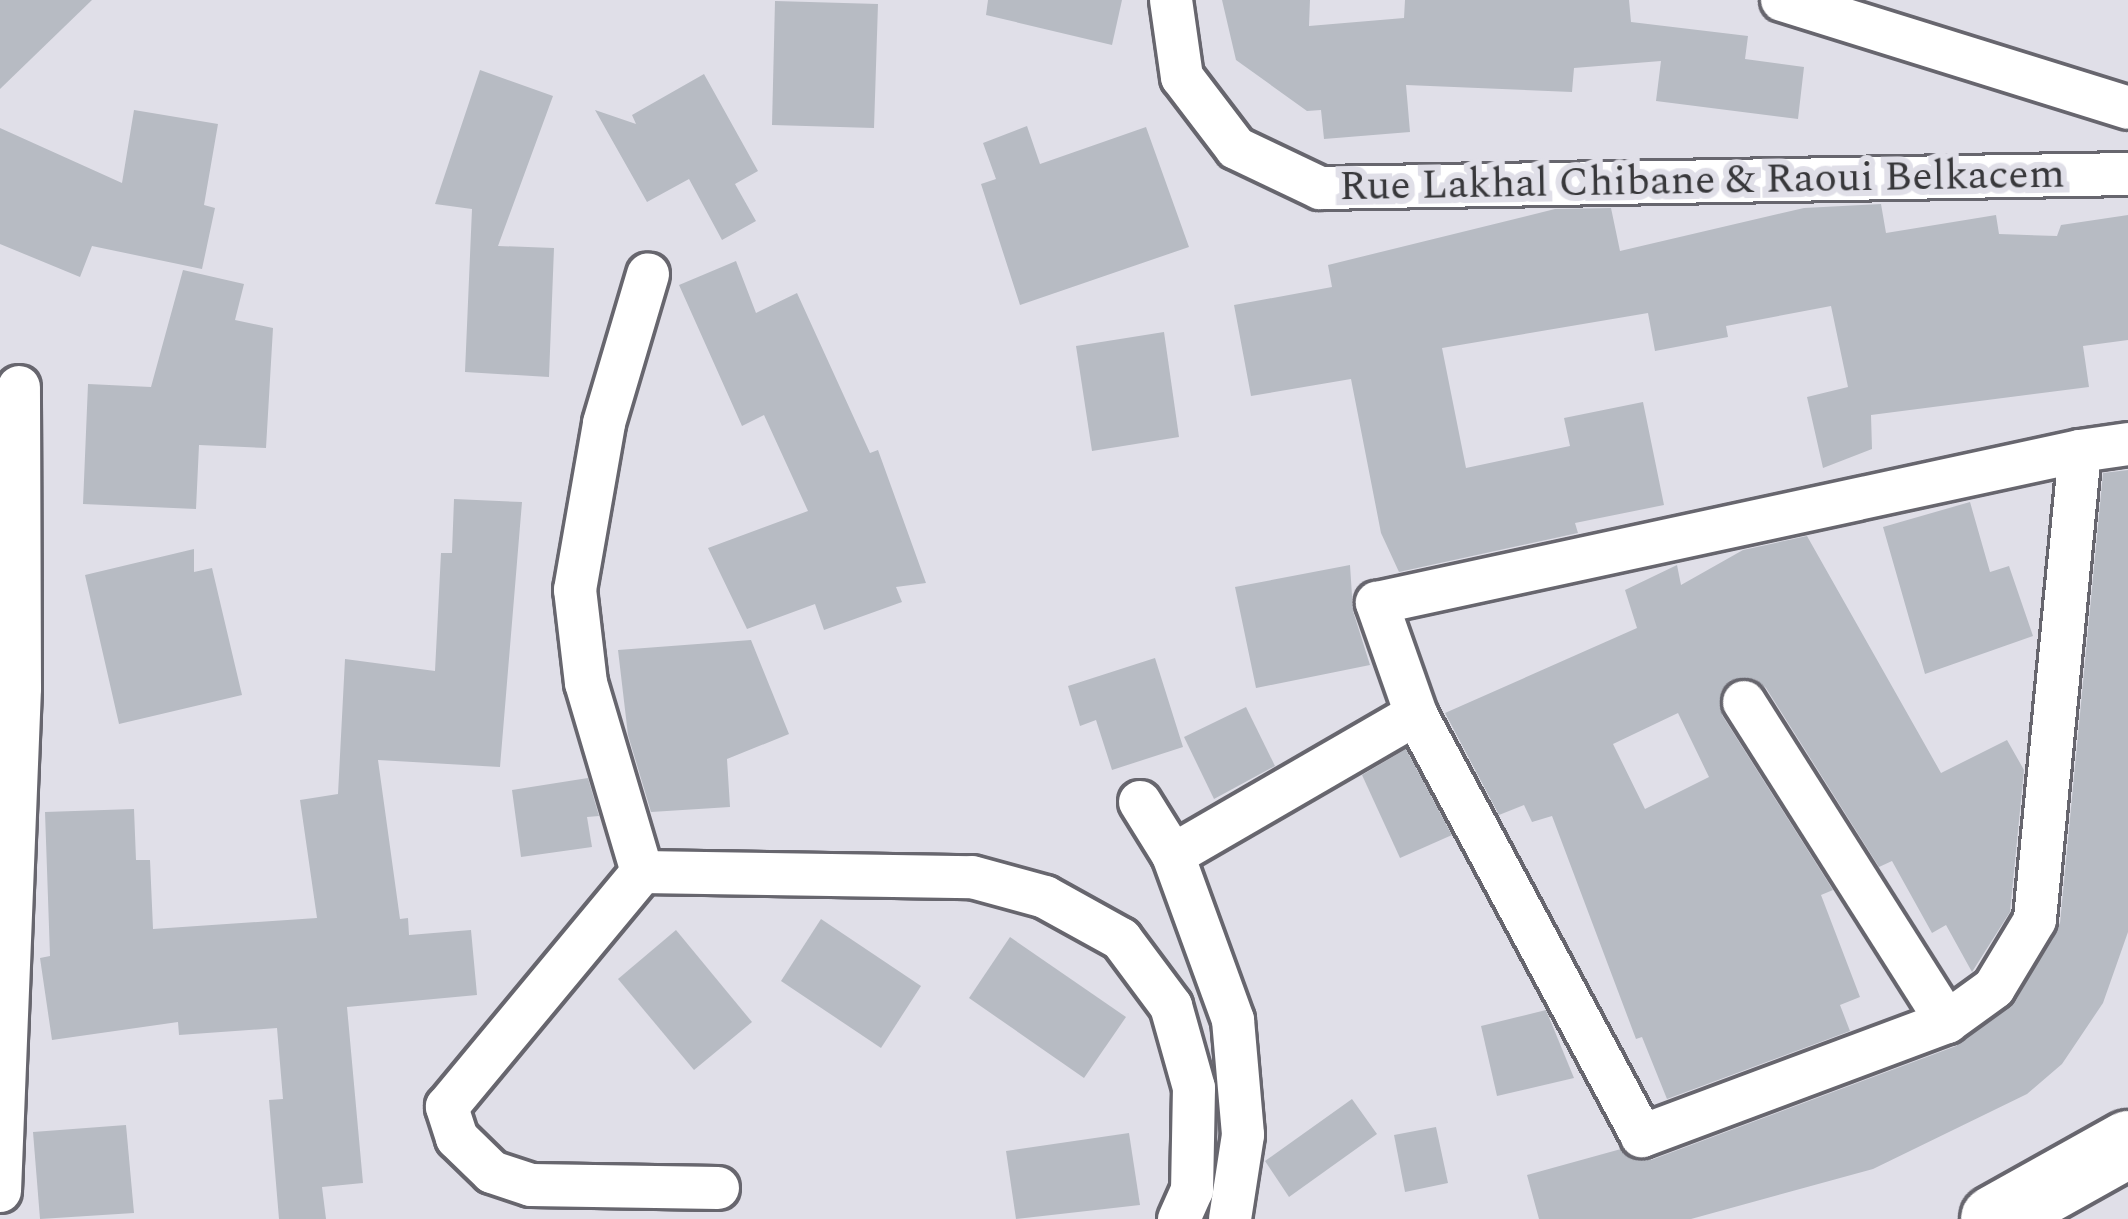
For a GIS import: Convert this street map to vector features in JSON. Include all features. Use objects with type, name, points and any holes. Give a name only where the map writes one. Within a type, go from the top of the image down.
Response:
[{"type":"main road","points":[[1994,1219],[2128,1144]]},
{"type":"street","name":"Rue Lakhal Chibane & Raoui Belkacem","points":[[1171,0],[1182,77],[1236,148],[1320,188],[2128,174]]},
{"type":"street","name":"Rue Lakhal Chibane & Raoui Belkacem","points":[[1782,0],[2128,108]]},
{"type":"street","points":[[642,872],[586,683],[575,590],[604,423],[648,274]]},
{"type":"street","points":[[0,1191],[20,688],[19,387]]},
{"type":"street","points":[[2080,451],[2036,920],[1994,988],[1947,1022],[1642,1136],[1416,714],[1376,603],[2080,451],[2128,444]]},
{"type":"street","points":[[1744,702],[1947,1022]]},
{"type":"street","points":[[1173,855],[1416,714]]},
{"type":"street","points":[[1140,802],[1173,855],[1233,1020],[1243,1135],[1230,1219]]},
{"type":"street","points":[[642,872],[447,1107],[458,1138],[492,1172],[531,1185],[718,1188]]},
{"type":"street","points":[[642,872],[972,877],[1045,897],[1120,939],[1171,1006],[1194,1088],[1192,1190],[1179,1219]]},
{"type":"building","points":[[0,0],[92,0],[0,89]]},
{"type":"building","points":[[988,0],[1122,0],[1112,45],[986,15]]},
{"type":"building","points":[[1222,0],[1310,0],[1309,26],[1404,18],[1405,0],[1629,0],[1631,22],[1748,36],[1745,59],[1804,67],[1798,119],[1656,101],[1661,61],[1574,68],[1572,92],[1406,85],[1410,132],[1324,139],[1321,110],[1307,111],[1236,60]]},
{"type":"building","points":[[775,1],[878,4],[874,128],[772,125]]},
{"type":"building","points":[[480,70],[553,96],[498,246],[554,248],[549,377],[465,372],[472,209],[435,204]]},
{"type":"building","points":[[704,74],[758,171],[735,184],[756,221],[722,240],[689,179],[647,202],[595,110],[636,124],[632,115]]},
{"type":"building","points":[[134,110],[218,124],[204,205],[215,208],[202,269],[92,246],[80,277],[0,244],[0,128],[122,183]]},
{"type":"building","points":[[1027,126],[1040,164],[1146,127],[1189,247],[1020,305],[981,184],[996,179],[983,143]]},
{"type":"building","points":[[1881,204],[1886,233],[1996,215],[1999,234],[2057,236],[2061,225],[2128,215],[2128,340],[2083,346],[2089,387],[1871,415],[1872,449],[1823,468],[1807,397],[1848,387],[1831,306],[1726,326],[1728,337],[1655,351],[1648,313],[1442,348],[1466,468],[1570,446],[1564,418],[1643,402],[1664,505],[1575,523],[1578,533],[1399,572],[1381,533],[1351,379],[1251,396],[1234,305],[1332,287],[1328,265],[1555,209],[1611,208],[1620,251],[1804,208]]},
{"type":"building","points":[[736,261],[756,313],[797,293],[870,453],[878,450],[926,583],[896,587],[902,602],[824,630],[815,604],[747,629],[708,548],[808,511],[764,415],[742,426],[679,285]]},
{"type":"building","points":[[183,270],[244,284],[235,320],[273,328],[266,448],[199,445],[196,509],[83,504],[88,384],[151,387]]},
{"type":"building","points":[[1164,332],[1179,437],[1092,451],[1076,346]]},
{"type":"building","points":[[2128,470],[2128,932],[2103,1003],[2062,1064],[2027,1094],[1873,1169],[1691,1219],[1539,1219],[1527,1175],[1621,1149],[1651,1160],[1956,1046],[2015,1002],[2060,923],[2103,473]]},
{"type":"building","points":[[454,499],[522,502],[500,767],[378,760],[400,919],[408,918],[409,935],[471,930],[477,995],[347,1007],[363,1183],[322,1187],[326,1219],[279,1219],[269,1100],[283,1099],[277,1028],[179,1035],[178,1022],[52,1040],[40,958],[50,956],[45,812],[134,809],[136,860],[150,860],[153,929],[317,918],[300,800],[338,794],[345,659],[435,671],[441,553],[452,553]]},
{"type":"building","points":[[1970,502],[1990,572],[2009,566],[2033,636],[1925,674],[1883,527]]},
{"type":"building","points":[[1807,536],[1941,773],[2007,740],[2024,770],[2010,912],[1972,972],[1946,925],[1932,933],[1892,861],[1879,867],[1766,688],[1755,679],[1731,680],[1721,691],[1722,715],[1833,890],[1821,895],[1860,997],[1840,1005],[1850,1031],[1667,1099],[1642,1037],[1636,1039],[1552,816],[1532,822],[1524,805],[1499,815],[1445,713],[1637,628],[1625,590],[1677,565],[1681,585],[1743,550]],"holes":[[[1678,713],[1709,777],[1645,809],[1613,744]]]},
{"type":"building","points":[[194,549],[194,572],[212,568],[242,695],[119,724],[85,575]]},
{"type":"building","points":[[1350,565],[1353,611],[1370,665],[1256,688],[1235,587]]},
{"type":"building","points":[[751,640],[789,734],[727,759],[730,807],[651,812],[628,735],[618,650]]},
{"type":"building","points":[[1155,658],[1183,747],[1112,770],[1096,720],[1080,726],[1068,686]]},
{"type":"building","points":[[1246,707],[1275,766],[1214,799],[1184,737]]},
{"type":"building","points":[[1406,749],[1452,835],[1400,858],[1362,775]]},
{"type":"building","points":[[588,778],[599,816],[587,817],[592,847],[521,857],[512,790]]},
{"type":"building","points":[[821,919],[921,986],[881,1048],[781,981]]},
{"type":"building","points":[[676,930],[752,1022],[694,1070],[618,979]]},
{"type":"building","points":[[1010,937],[1126,1017],[1084,1078],[969,998]]},
{"type":"building","points":[[1546,1010],[1574,1078],[1497,1096],[1481,1026]]},
{"type":"building","points":[[1352,1099],[1377,1134],[1289,1197],[1265,1161]]},
{"type":"building","points":[[126,1125],[134,1213],[40,1219],[33,1132]]},
{"type":"building","points":[[1436,1127],[1448,1183],[1405,1192],[1394,1135]]},
{"type":"building","points":[[1129,1133],[1140,1205],[1016,1219],[1006,1151]]}]
